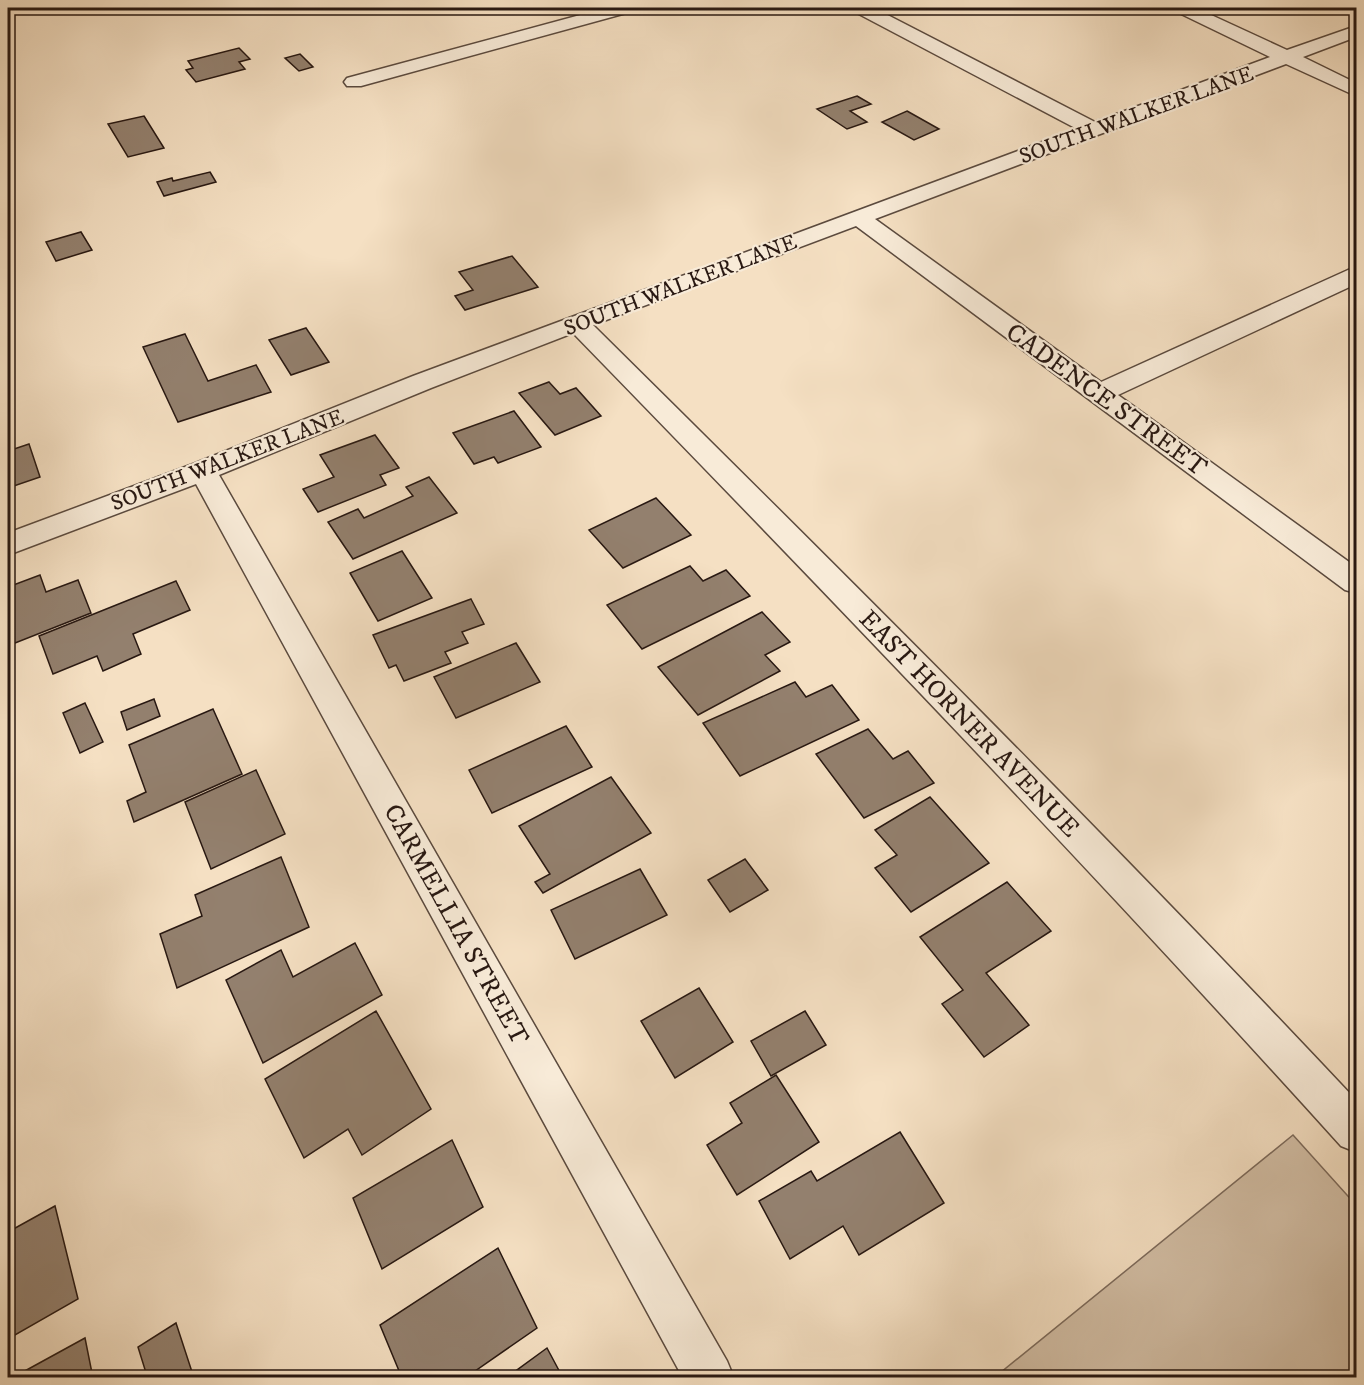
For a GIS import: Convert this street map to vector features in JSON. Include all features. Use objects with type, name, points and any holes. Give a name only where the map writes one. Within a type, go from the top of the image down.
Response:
[{"type":"street","points":[[354,82],[624,8]]},
{"type":"street","points":[[861,8],[1093,129]]},
{"type":"street","points":[[1183,8],[1356,90]]},
{"type":"street","name":"SOUTH WALKER LANE","points":[[8,544],[203,471],[422,382],[577,323],[1356,32]]},
{"type":"street","name":"CADENCE STREET","points":[[858,217],[1356,582]]},
{"type":"street","points":[[1100,393],[1353,281]]},
{"type":"street","name":"EAST HORNER AVENUE","points":[[577,323],[839,587],[1141,900],[1356,1131]]},
{"type":"street","name":"CARMELLIA STREET","points":[[203,471],[710,1377]]},
{"type":"shaded area","points":[[1293,1135],[1356,1205],[1356,1377],[995,1377]]},
{"type":"building","points":[[239,48],[250,59],[239,62],[245,69],[196,82],[186,70],[193,68],[188,61]]},
{"type":"building","points":[[300,54],[313,67],[299,71],[285,58]]},
{"type":"building","points":[[857,96],[871,104],[850,111],[867,122],[847,129],[817,109]]},
{"type":"building","points":[[907,111],[939,129],[914,140],[882,122]]},
{"type":"building","points":[[144,116],[164,148],[128,157],[108,124]]},
{"type":"building","points":[[210,172],[216,182],[164,196],[157,182],[172,178],[173,181]]},
{"type":"building","points":[[81,232],[92,250],[56,261],[46,242]]},
{"type":"building","points":[[512,256],[538,287],[465,310],[455,296],[473,290],[459,272]]},
{"type":"building","points":[[306,328],[329,362],[291,375],[269,340]]},
{"type":"building","points":[[185,334],[208,381],[256,365],[271,392],[178,422],[143,347]]},
{"type":"building","points":[[549,382],[560,394],[576,388],[601,416],[555,435],[519,393]]},
{"type":"building","points":[[514,411],[541,447],[498,463],[494,457],[474,464],[453,433]]},
{"type":"building","points":[[375,435],[399,468],[380,475],[386,485],[318,512],[303,489],[334,477],[320,455]]},
{"type":"building","points":[[29,444],[40,477],[8,488],[8,451]]},
{"type":"building","points":[[429,477],[457,513],[353,559],[328,522],[358,509],[364,518],[413,496],[406,487]]},
{"type":"building","points":[[656,498],[691,535],[623,568],[589,530]]},
{"type":"building","points":[[402,551],[432,598],[378,621],[350,573]]},
{"type":"building","points":[[690,566],[703,581],[726,570],[750,596],[642,649],[607,605]]},
{"type":"building","points":[[40,575],[46,592],[78,580],[91,613],[10,645],[8,587]]},
{"type":"building","points":[[176,581],[190,610],[133,634],[141,654],[103,671],[97,656],[53,674],[39,636]]},
{"type":"building","points":[[471,599],[484,624],[462,632],[468,643],[445,652],[451,663],[404,681],[396,665],[389,668],[373,635]]},
{"type":"building","points":[[762,612],[790,642],[765,655],[780,671],[698,715],[658,667]]},
{"type":"building","points":[[516,643],[540,682],[456,718],[434,677]]},
{"type":"building","points":[[795,682],[806,697],[832,685],[859,720],[740,776],[703,723]]},
{"type":"building","points":[[154,699],[160,716],[127,730],[121,712]]},
{"type":"building","points":[[85,703],[103,742],[80,753],[63,713]]},
{"type":"building","points":[[213,709],[242,774],[134,822],[127,801],[146,792],[129,745]]},
{"type":"building","points":[[566,726],[592,767],[492,813],[469,770]]},
{"type":"building","points":[[868,729],[893,759],[908,751],[934,783],[864,818],[816,754]]},
{"type":"building","points":[[256,770],[285,834],[211,869],[185,802]]},
{"type":"building","points":[[611,777],[651,833],[543,893],[535,882],[550,874],[519,826]]},
{"type":"building","points":[[930,797],[989,863],[911,912],[875,868],[897,855],[875,830]]},
{"type":"building","points":[[281,857],[309,927],[177,988],[160,934],[202,916],[195,895]]},
{"type":"building","points":[[745,859],[768,890],[730,912],[708,880]]},
{"type":"building","points":[[640,869],[667,915],[575,959],[551,910]]},
{"type":"building","points":[[1007,882],[1051,931],[986,973],[1029,1025],[984,1057],[942,1004],[963,990],[920,937]]},
{"type":"building","points":[[355,943],[382,995],[263,1063],[226,980],[281,950],[293,977]]},
{"type":"building","points":[[699,988],[733,1042],[675,1078],[641,1021]]},
{"type":"building","points":[[376,1011],[431,1109],[362,1155],[348,1129],[304,1158],[265,1079]]},
{"type":"building","points":[[805,1011],[826,1045],[771,1076],[751,1041]]},
{"type":"building","points":[[776,1075],[819,1142],[737,1195],[707,1145],[742,1123],[730,1103]]},
{"type":"building","points":[[900,1132],[944,1203],[859,1255],[843,1226],[790,1259],[759,1201],[811,1171],[817,1181]]},
{"type":"building","points":[[452,1140],[483,1207],[382,1269],[353,1198]]},
{"type":"building","points":[[55,1206],[78,1299],[8,1339],[8,1232]]},
{"type":"building","points":[[498,1248],[537,1328],[465,1378],[402,1378],[380,1325]]},
{"type":"building","points":[[176,1323],[194,1378],[145,1378],[147,1376],[138,1347]]},
{"type":"building","points":[[85,1338],[93,1378],[12,1378]]},
{"type":"building","points":[[547,1348],[563,1378],[506,1378]]}]
